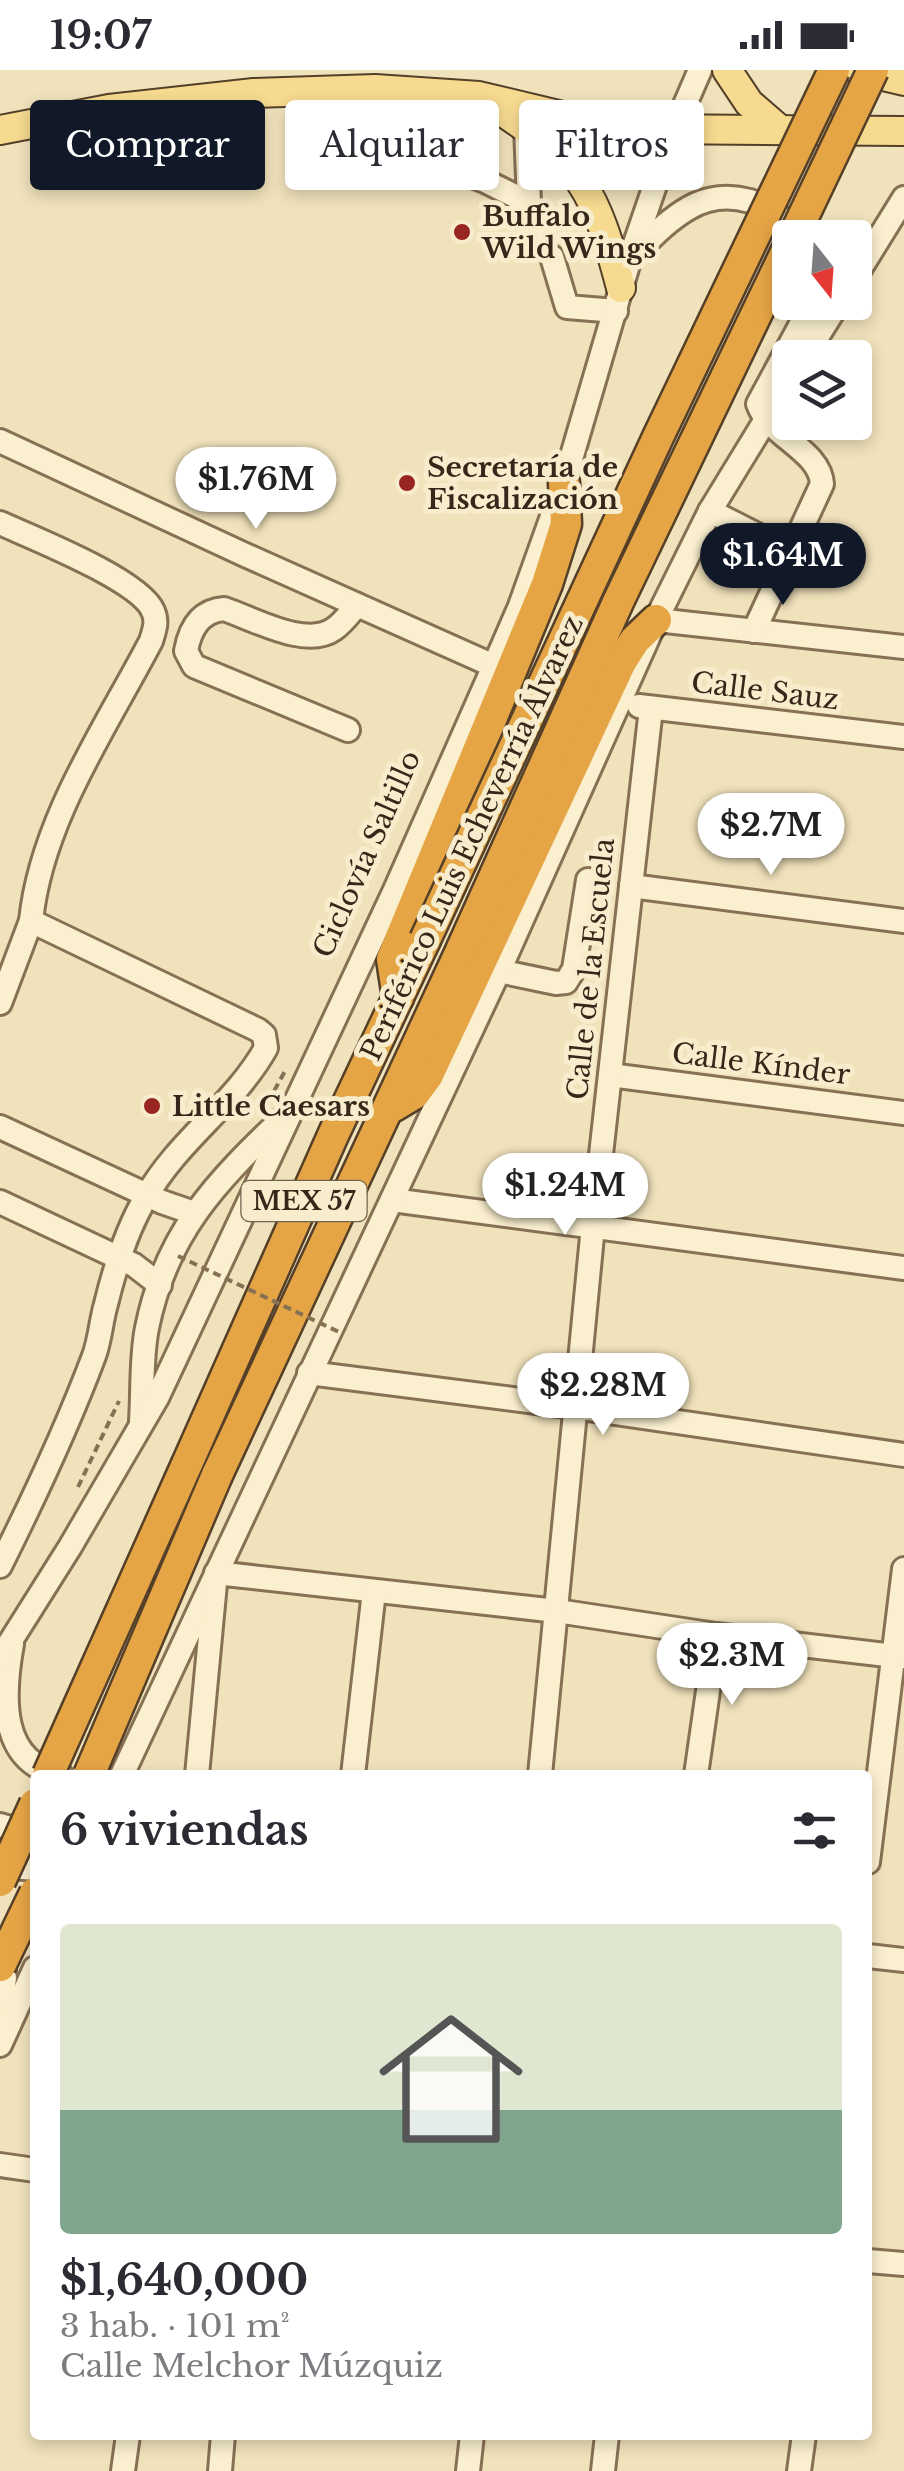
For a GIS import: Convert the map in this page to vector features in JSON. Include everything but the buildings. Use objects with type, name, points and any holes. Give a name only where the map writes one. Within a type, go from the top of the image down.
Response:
[{"type":"highway","name":"Periférico Luis Echeverría Álvarez","points":[[50,1770],[334,1132],[834,70]]},
{"type":"highway","name":"Periférico Luis Echeverría Álvarez","points":[[803,220],[872,70]]},
{"type":"highway","name":"Periférico Luis Echeverría Álvarez","points":[[91,1770],[218,1475],[618,602],[772,285]]},
{"type":"highway","points":[[398,998],[392,959],[547,584],[566,524],[564,482]]},
{"type":"highway","points":[[387,1110],[414,1094],[428,1075],[621,662],[635,640],[656,620]]},
{"type":"highway","points":[[0,1882],[30,1815]]},
{"type":"highway","points":[[0,1966],[30,1903]]},
{"type":"main road","points":[[727,70],[749,103],[778,128]]},
{"type":"main road","points":[[858,70],[904,81]]},
{"type":"main road","points":[[0,130],[109,110],[236,95],[375,89],[436,80],[519,105]]},
{"type":"main road","points":[[480,96],[519,122]]},
{"type":"main road","points":[[704,129],[904,131]]},
{"type":"main road","points":[[586,190],[594,203],[618,300]]},
{"type":"street","name":"Periférico Luis Echeverría Álvarez","points":[[681,100],[700,70]]},
{"type":"street","points":[[375,89],[375,100]]},
{"type":"street","points":[[499,188],[529,203]]},
{"type":"street","points":[[528,190],[529,203],[540,230]]},
{"type":"street","name":"Periférico Luis Echeverría Álvarez","points":[[0,1658],[141,1428],[293,1109],[494,666],[564,482],[647,190]]},
{"type":"street","points":[[630,258],[663,226],[693,206],[718,199],[748,198],[774,210],[781,220]]},
{"type":"street","points":[[872,250],[904,198]]},
{"type":"street","points":[[552,257],[566,306],[618,300]]},
{"type":"street","points":[[754,631],[822,484],[815,465],[760,410],[759,398],[803,320]]},
{"type":"street","points":[[124,1770],[499,970],[656,620],[710,511],[772,409]]},
{"type":"street","points":[[0,441],[494,666]]},
{"type":"street","points":[[710,511],[791,552]]},
{"type":"street","points":[[0,522],[128,584],[153,609],[156,623],[151,641],[55,826],[35,886],[32,920],[0,1002]]},
{"type":"street","points":[[348,730],[194,666],[186,651],[196,623],[214,610],[306,636],[336,628],[356,605]]},
{"type":"street","points":[[656,620],[904,647]]},
{"type":"street","name":"Calle Sauz","points":[[619,704],[904,737]]},
{"type":"street","name":"Calle de la Escuela","points":[[541,1770],[593,1226],[651,708]]},
{"type":"street","points":[[499,970],[566,982],[574,969],[588,880]]},
{"type":"street","points":[[631,886],[904,922]]},
{"type":"street","points":[[0,1566],[90,1366],[120,1258],[147,1194],[173,1157],[250,1078],[266,1048],[264,1035],[32,920]]},
{"type":"street","name":"Calle Kínder","points":[[610,1075],[904,1113]]},
{"type":"street","points":[[141,1428],[146,1330],[160,1284],[194,1213],[221,1178],[293,1109]]},
{"type":"street","points":[[0,1126],[194,1213]]},
{"type":"street","points":[[392,1200],[904,1268]]},
{"type":"street","points":[[0,1202],[120,1258],[160,1284]]},
{"type":"street","points":[[309,1373],[904,1455]]},
{"type":"street","points":[[872,1835],[898,1656],[904,1570]]},
{"type":"street","points":[[216,1573],[557,1611],[898,1656]]},
{"type":"street","points":[[197,1770],[216,1573]]},
{"type":"street","points":[[354,1770],[374,1590]]},
{"type":"street","points":[[697,1770],[716,1635]]},
{"type":"street","points":[[14,1636],[3,1714],[12,1747],[38,1770]]},
{"type":"street","points":[[82,1770],[114,1755],[148,1716]]},
{"type":"street","points":[[0,1825],[30,1834]]},
{"type":"street","points":[[0,1866],[30,1869]]},
{"type":"street","points":[[0,1949],[5,1978],[0,2012]]},
{"type":"street","points":[[872,1956],[904,1960]]},
{"type":"street","points":[[0,2045],[30,1979]]},
{"type":"street","points":[[0,2165],[30,2169]]},
{"type":"street","points":[[872,2261],[904,2264]]},
{"type":"street","points":[[123,2471],[127,2440]]},
{"type":"street","points":[[220,2471],[223,2440]]},
{"type":"street","points":[[468,2471],[471,2440]]},
{"type":"street","points":[[603,2471],[606,2440]]},
{"type":"street","points":[[800,2471],[803,2440]]},
{"type":"path","points":[[263,1112],[288,1063]]},
{"type":"path","points":[[190,1246],[180,1259],[339,1332]]},
{"type":"path","points":[[73,1498],[121,1396]]},
{"type":"place","name":"Buffalo Wild Wings","points":[[462,232]]},
{"type":"place","name":"Secretaría de Fiscalización","points":[[407,483]]},
{"type":"place","name":"Little Caesars","points":[[152,1106]]}]
